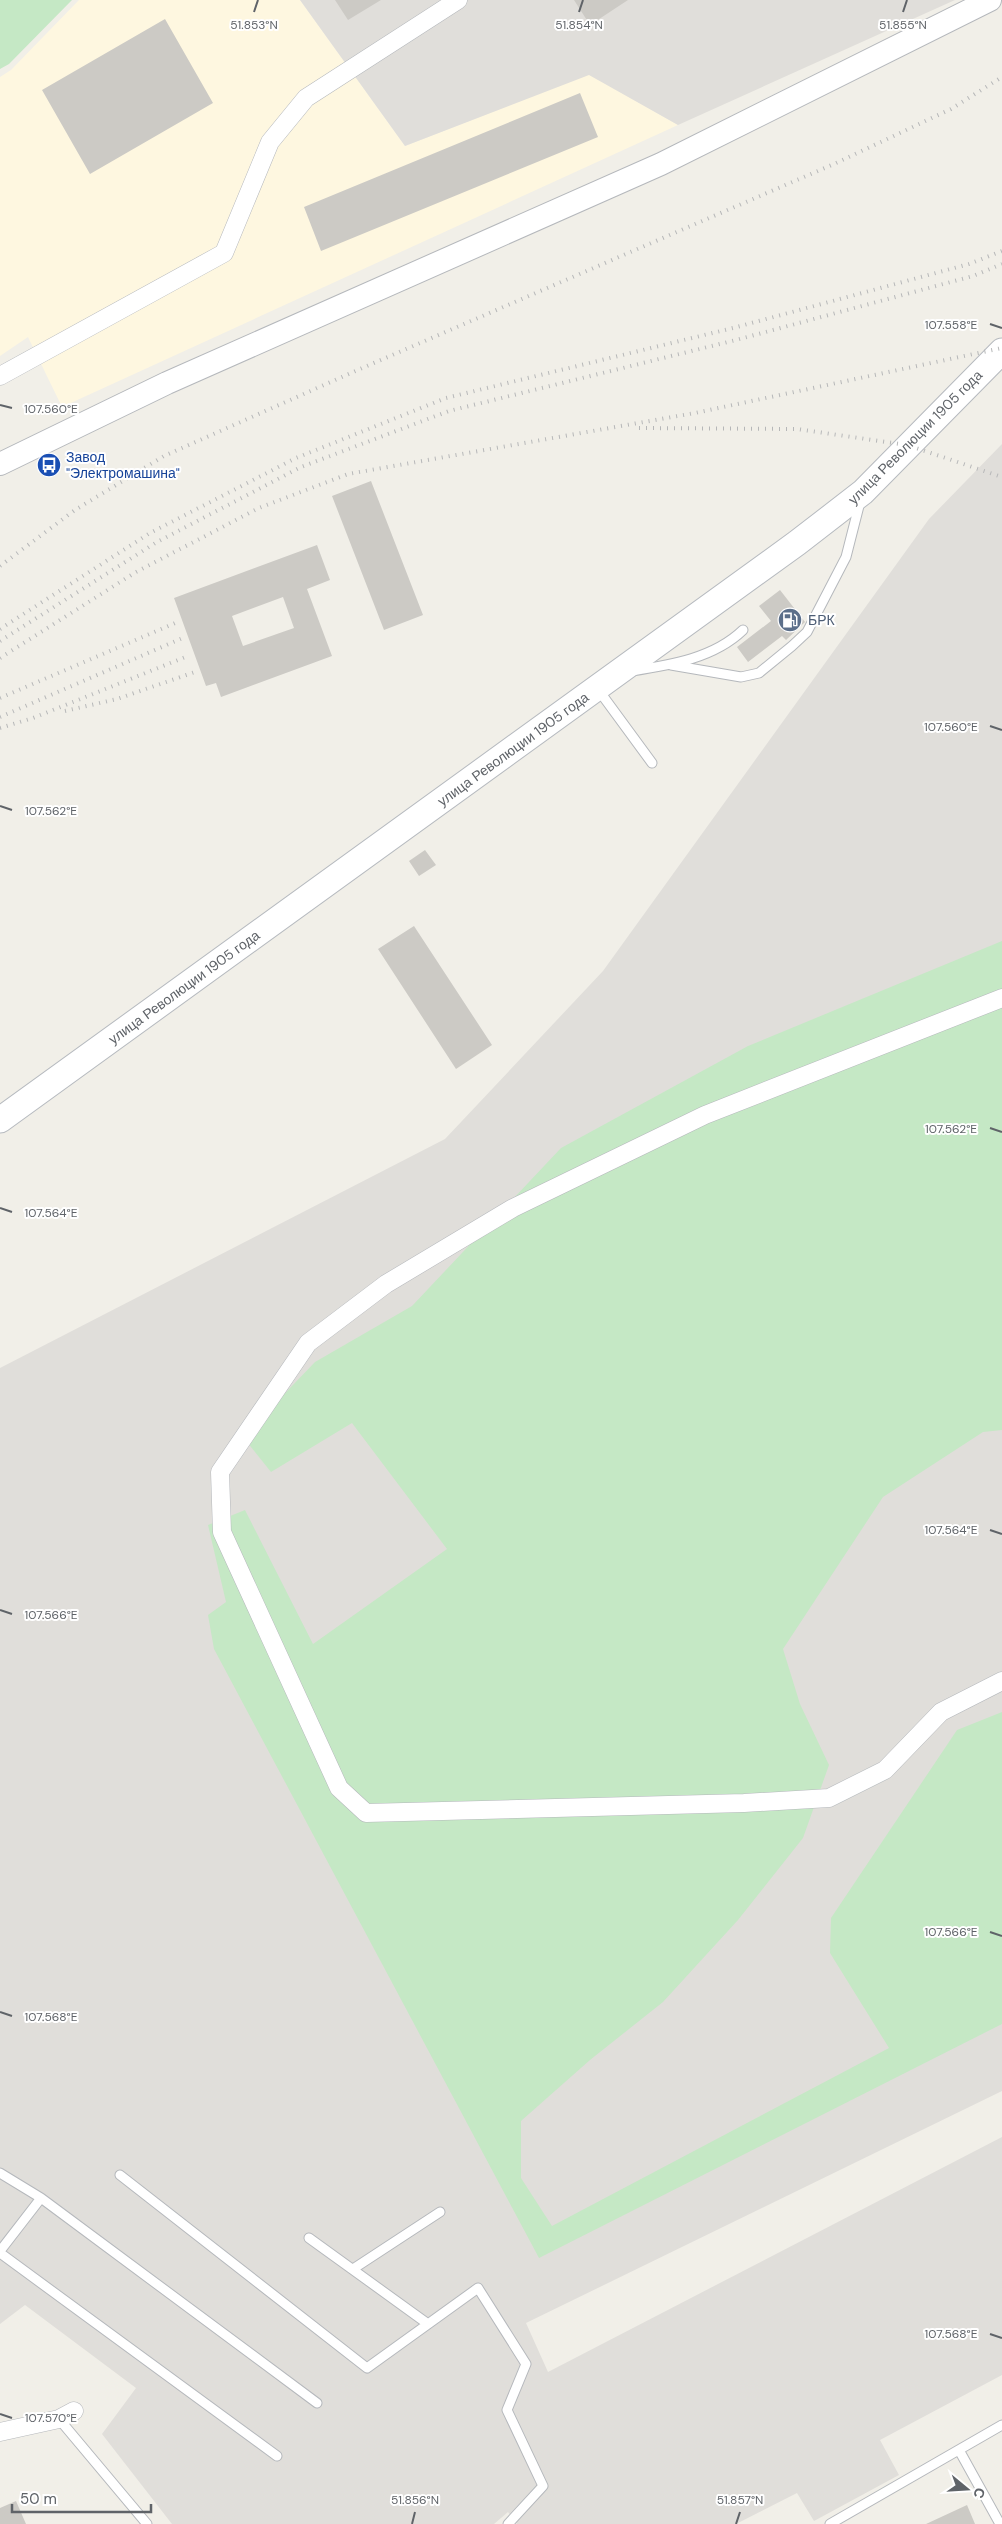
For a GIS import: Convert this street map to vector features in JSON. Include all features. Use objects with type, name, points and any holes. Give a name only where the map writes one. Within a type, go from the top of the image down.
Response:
[{"type":"main road","name":"улица Революции 1905 года","points":[[0,1120],[797,543],[863,492],[1002,351]]},
{"type":"street","points":[[0,376],[224,253],[270,142],[306,98],[458,0]]},
{"type":"street","points":[[0,464],[167,383],[661,164],[990,0]]},
{"type":"street","points":[[1002,998],[705,1115],[513,1208],[386,1284],[308,1343],[220,1472],[222,1532],[339,1788],[366,1813],[734,1803],[829,1798],[885,1770],[941,1712],[1002,1681]]},
{"type":"street","points":[[0,2432],[67,2415]]},
{"type":"lane","points":[[671,666],[741,677],[759,674],[797,642],[807,632],[846,557],[863,492]]},
{"type":"lane","points":[[617,674],[671,666],[731,642],[743,630]]},
{"type":"lane","points":[[597,688],[652,763]]},
{"type":"lane","points":[[0,2173],[41,2198],[317,2403]]},
{"type":"lane","points":[[120,2175],[367,2368],[478,2288],[526,2364],[507,2410],[544,2486],[508,2524]]},
{"type":"lane","points":[[41,2198],[0,2252],[277,2456]]},
{"type":"lane","points":[[352,2270],[440,2212]]},
{"type":"lane","points":[[309,2238],[428,2324]]},
{"type":"lane","points":[[67,2415],[146,2524]]},
{"type":"lane","points":[[830,2524],[1002,2425]]},
{"type":"lane","points":[[959,2450],[1000,2524]]},
{"type":"shaded area","points":[[79,0],[300,0],[405,146],[589,74],[678,125],[62,407],[28,337],[0,356],[0,77],[11,70]]},
{"type":"shaded area","points":[[300,0],[955,0],[678,125],[589,75],[405,146]]},
{"type":"shaded area","points":[[1002,444],[1002,2091],[526,2323],[548,2372],[1002,2137],[1002,2375],[880,2440],[899,2475],[814,2521],[797,2493],[736,2524],[517,2524],[508,2512],[494,2524],[172,2524],[102,2434],[136,2388],[25,2305],[0,2324],[0,1368],[445,1139],[603,971],[929,519]]},
{"type":"green space","points":[[0,0],[72,0],[9,64],[0,69]]},
{"type":"green space","points":[[1002,941],[1002,1430],[983,1432],[883,1497],[783,1649],[800,1704],[829,1765],[803,1838],[738,1920],[663,2002],[590,2060],[521,2121],[521,2178],[552,2226],[889,2048],[830,1953],[831,1918],[957,1730],[1002,1712],[1002,2024],[539,2258],[214,1649],[208,1615],[226,1602],[208,1525],[245,1510],[313,1644],[447,1549],[352,1423],[271,1472],[243,1437],[315,1362],[412,1306],[561,1148],[748,1046]]},
{"type":"building","points":[[335,0],[381,0],[348,20]]},
{"type":"building","points":[[574,0],[628,0],[590,25]]},
{"type":"building","points":[[165,19],[213,103],[90,174],[42,90]]},
{"type":"building","points":[[580,93],[598,137],[321,251],[304,207]]},
{"type":"building","points":[[371,481],[423,615],[384,630],[332,496]]},
{"type":"building","points":[[317,545],[330,580],[307,589],[332,656],[221,697],[216,683],[206,686],[174,598]],"holes":[[[283,597],[294,628],[243,646],[232,616]]]},
{"type":"building","points":[[780,590],[805,622],[786,640],[782,636],[748,662],[737,647],[771,621],[759,606]]},
{"type":"building","points":[[425,850],[436,865],[419,876],[409,861]]},
{"type":"building","points":[[414,926],[492,1045],[456,1069],[378,949]]},
{"type":"building","points":[[16,2501],[26,2524],[0,2524],[0,2508]]},
{"type":"building","points":[[967,2505],[975,2524],[926,2524]]},
{"type":"railway","points":[[0,566],[75,510],[164,456],[834,164],[951,109],[1002,77]]},
{"type":"railway","points":[[0,629],[150,533],[296,458],[446,398],[733,328],[969,264],[1002,251]]},
{"type":"railway","points":[[0,641],[157,542],[301,467],[449,411],[736,340],[973,276],[1002,264]]},
{"type":"railway","points":[[0,658],[136,572],[259,508],[348,474],[695,413],[1002,348]]},
{"type":"railway","points":[[639,428],[797,429],[907,445],[1002,477]]},
{"type":"railway","points":[[0,698],[180,621]]},
{"type":"railway","points":[[0,717],[185,637]]},
{"type":"railway","points":[[0,728],[33,718],[188,656]]},
{"type":"railway","points":[[65,711],[117,699],[195,672]]},
{"type":"place","name":"Завод \"Электромашина\"","points":[[49,465]]},
{"type":"place","name":"БРК","points":[[790,620]]}]
